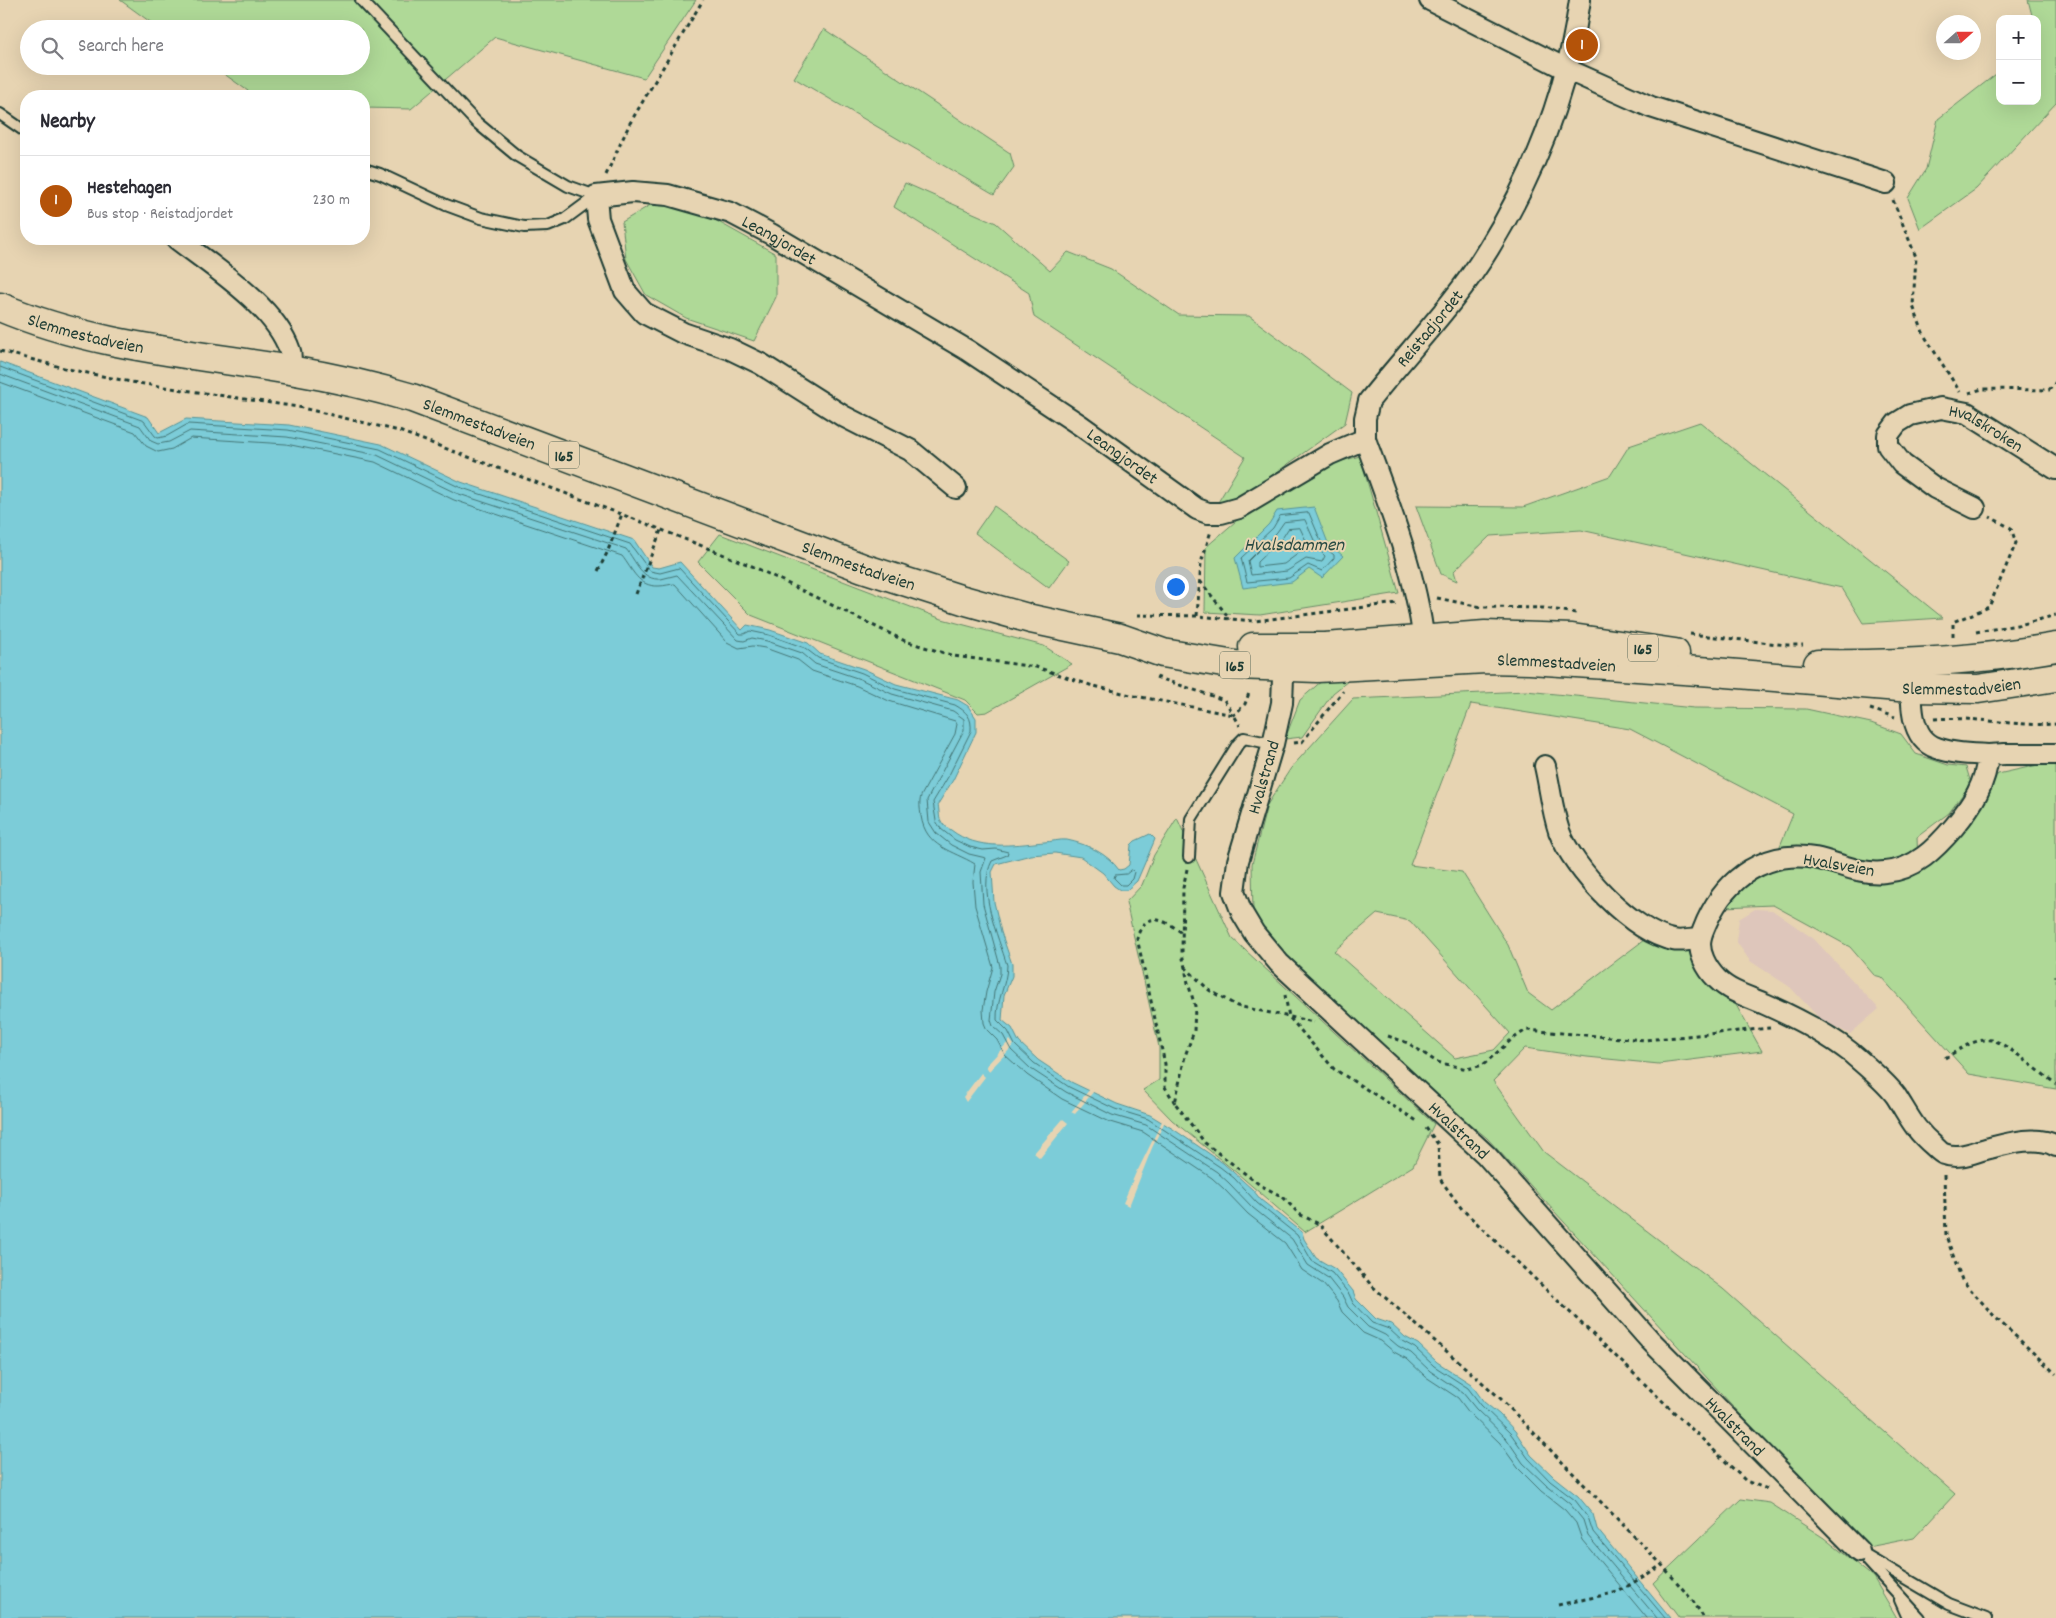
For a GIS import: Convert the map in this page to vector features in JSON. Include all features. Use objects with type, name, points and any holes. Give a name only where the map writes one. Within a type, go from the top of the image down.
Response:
[{"type":"main road","name":"Slemmestadveien","points":[[0,307],[79,334],[141,348],[290,370],[337,379],[412,398],[872,571],[1031,619],[1120,638],[1164,634],[1284,658],[1317,668],[1425,651],[1486,659],[1530,660],[1714,672],[1912,676],[1978,689],[2056,677]]},
{"type":"main road","name":"Slemmestadveien","points":[[1912,676],[1998,657],[2056,647]]},
{"type":"street","points":[[1430,0],[1566,69],[1652,107],[1886,183]]},
{"type":"street","name":"Reistadjordet","points":[[1425,651],[1422,621],[1415,587],[1365,439],[1364,418],[1369,401],[1444,312],[1489,249],[1527,181],[1553,117],[1575,34],[1580,0]]},
{"type":"street","name":"Leangjordet","points":[[596,196],[633,192],[668,195],[731,213],[830,268],[967,350],[1080,425],[1197,509],[1208,513],[1221,513],[1239,508],[1330,454],[1365,439]]},
{"type":"street","points":[[596,196],[598,219],[621,282],[625,291],[644,313],[683,333],[730,349],[761,364],[842,416],[910,450],[956,488]]},
{"type":"street","points":[[185,245],[259,304],[281,331],[291,352],[290,370]]},
{"type":"street","name":"Hvalskroken","points":[[1975,508],[1935,488],[1902,464],[1888,446],[1888,435],[1898,422],[1910,415],[1941,408],[1966,413],[2056,469]]},
{"type":"street","name":"Hvalstrand","points":[[1284,658],[1282,703],[1273,744],[1238,861],[1234,892],[1242,913],[1254,934],[1279,963],[1486,1155],[1649,1340],[1859,1551]]},
{"type":"street","points":[[1912,676],[1914,718],[1920,734],[1929,744],[1937,748],[1988,755],[2056,754]]},
{"type":"street","name":"Hvalsveien","points":[[1700,939],[1709,917],[1729,887],[1750,870],[1771,859],[1788,856],[1817,858],[1861,872],[1886,872],[1909,867],[1935,849],[1965,813],[1978,794],[1987,768],[1988,755]]},
{"type":"street","points":[[1545,766],[1560,831],[1571,853],[1596,888],[1628,917],[1650,931],[1673,941],[1700,939],[1704,962],[1717,979],[1732,990],[1808,1025],[1849,1052],[1895,1095],[1919,1134],[1944,1154],[1960,1157],[1990,1148],[2029,1141],[2051,1143],[2056,1146]]},
{"type":"lane","points":[[361,0],[476,122],[517,156],[568,186],[596,196]]},
{"type":"lane","points":[[0,114],[20,128]]},
{"type":"lane","points":[[370,171],[480,218],[524,227],[548,226],[565,219],[596,196]]},
{"type":"lane","points":[[1189,857],[1191,819],[1238,744],[1244,738],[1273,744]]},
{"type":"lane","points":[[1859,1551],[1920,1618]]},
{"type":"lane","points":[[1859,1551],[1949,1604],[1986,1618]]},
{"type":"lane","points":[[1897,1592],[1908,1618]]},
{"type":"path","points":[[596,196],[630,123],[702,0]]},
{"type":"path","points":[[1886,183],[1916,257],[1913,306],[1924,335],[1962,395],[1982,389],[2049,390],[2056,382]]},
{"type":"path","points":[[0,351],[68,369],[131,382],[298,407],[399,431],[622,514],[752,566],[905,641],[954,656],[1036,666],[1090,685],[1135,696],[1234,715]]},
{"type":"path","points":[[1953,636],[1953,622],[1989,607],[2016,543],[2011,528],[1975,508]]},
{"type":"path","points":[[1197,616],[1201,564],[1212,530],[1221,513]]},
{"type":"path","points":[[598,570],[607,553],[622,514]]},
{"type":"path","points":[[636,594],[661,530]]},
{"type":"path","points":[[1200,581],[1230,619]]},
{"type":"path","points":[[1437,598],[1481,607],[1544,608],[1580,614]]},
{"type":"path","points":[[1137,614],[1197,616],[1254,621],[1397,603]]},
{"type":"path","points":[[1970,633],[2023,624],[2056,615]]},
{"type":"path","points":[[1683,634],[1787,645],[1805,645]]},
{"type":"path","points":[[1943,637],[1962,635]]},
{"type":"path","points":[[1149,675],[1224,700],[1234,715],[1244,738]]},
{"type":"path","points":[[1273,744],[1302,742],[1341,692],[1350,687]]},
{"type":"path","points":[[1234,715],[1245,704],[1249,693]]},
{"type":"path","points":[[1868,709],[1893,716],[1914,718],[1956,717],[2038,726],[2056,724]]},
{"type":"path","points":[[1175,1103],[1194,1022],[1195,1006],[1185,967],[1182,932],[1183,888],[1189,857]]},
{"type":"path","points":[[1182,932],[1158,919],[1144,923],[1137,938],[1165,1064],[1164,1087],[1205,1143],[1260,1185],[1283,1197],[1299,1214],[1319,1224],[1372,1286],[1500,1398],[1662,1565],[1693,1601],[1704,1618]]},
{"type":"path","points":[[1279,963],[1289,1017],[1334,1069],[1422,1124],[1438,1144],[1440,1179],[1462,1209],[1746,1481],[1773,1492]]},
{"type":"path","points":[[1185,967],[1209,990],[1237,1006],[1315,1023]]},
{"type":"path","points":[[1350,1030],[1390,1036],[1408,1043],[1437,1062],[1467,1069],[1484,1065],[1511,1040],[1526,1030],[1645,1040],[1808,1025]]},
{"type":"path","points":[[1945,1058],[1970,1043],[1992,1040],[2007,1047],[2056,1084]]},
{"type":"path","points":[[1944,1154],[1946,1236],[1962,1280],[1996,1318],[2056,1374]]},
{"type":"path","points":[[1558,1605],[1618,1592],[1662,1565]]},
{"type":"shaded area","points":[[1755,909],[1772,910],[1814,939],[1879,1009],[1850,1034],[1821,1020],[1790,987],[1750,961],[1736,941],[1739,919]]},
{"type":"green space","points":[[120,0],[696,0],[644,78],[495,37],[411,109],[370,108],[370,90],[247,90],[226,75],[370,75],[370,20],[148,20]]},
{"type":"green space","points":[[2028,0],[2056,0],[2056,103],[1976,189],[1920,229],[1908,198],[1926,169],[1938,119],[1996,74],[1996,105],[2041,105],[2041,15],[2032,15]]},
{"type":"green space","points":[[824,29],[1010,153],[1014,167],[994,195],[794,78]]},
{"type":"green space","points":[[905,183],[996,223],[1050,271],[1068,252],[1111,269],[1179,315],[1249,316],[1352,393],[1345,423],[1241,498],[1217,504],[1245,457],[1034,317],[1029,293],[894,207]]},
{"type":"green space","points":[[657,201],[695,209],[776,254],[776,297],[754,341],[686,318],[646,295],[626,259],[622,222]]},
{"type":"green space","points":[[1700,422],[1943,618],[1863,623],[1842,588],[1581,530],[1490,536],[1454,571],[1457,581],[1441,574],[1416,506],[1523,507],[1610,476],[1629,446]]},
{"type":"green space","points":[[1360,456],[1399,593],[1260,615],[1205,612],[1206,547],[1243,515],[1334,463]]},
{"type":"green space","points":[[994,506],[1069,561],[1049,588],[975,533]]},
{"type":"green space","points":[[720,534],[942,619],[1044,646],[1072,664],[987,712],[978,713],[965,700],[751,615],[698,562]]},
{"type":"green space","points":[[1350,675],[1348,681],[1333,693],[1302,737],[1285,739],[1300,700],[1324,679]]},
{"type":"green space","points":[[1526,691],[1694,708],[1806,709],[1871,723],[1901,734],[1916,754],[1948,765],[1966,767],[1971,783],[1949,813],[1917,837],[1918,868],[1998,774],[2056,761],[2056,1089],[1969,1074],[1881,977],[1874,975],[1850,947],[1773,905],[1723,907],[1710,928],[1709,957],[1762,1051],[1659,1064],[1587,1057],[1525,1048],[1493,1081],[1544,1152],[1723,1289],[1955,1494],[1914,1538],[1863,1548],[1487,1138],[1420,1083],[1280,951],[1253,914],[1252,864],[1267,805],[1291,768],[1353,699]],"holes":[[[1471,704],[1630,729],[1793,814],[1778,851],[1676,950],[1648,937],[1551,1010],[1528,993],[1508,945],[1462,872],[1410,865]],[[1377,914],[1410,921],[1510,1033],[1494,1050],[1455,1058],[1334,951]]]},
{"type":"green space","points":[[1177,818],[1232,938],[1434,1124],[1413,1166],[1305,1232],[1172,1120],[1143,1090],[1159,1080],[1159,1047],[1126,902],[1142,885],[1154,855]]},
{"type":"green space","points":[[1741,1499],[1770,1503],[1824,1538],[1873,1577],[1897,1618],[1679,1618],[1653,1583]]},
{"type":"water","points":[[0,362],[148,417],[159,433],[186,419],[289,425],[381,444],[461,482],[634,540],[652,567],[659,568],[680,562],[742,630],[747,625],[770,630],[808,643],[820,654],[864,669],[896,684],[958,700],[968,706],[976,718],[976,732],[953,780],[938,804],[942,822],[947,828],[961,837],[984,844],[996,845],[1067,840],[1082,844],[1103,855],[1119,870],[1129,865],[1131,845],[1150,834],[1155,839],[1153,844],[1137,881],[1127,890],[1120,890],[1114,886],[1103,873],[1081,857],[1055,853],[1031,855],[996,864],[992,872],[994,902],[1001,932],[1012,964],[1012,976],[1004,995],[1002,1020],[1012,1028],[1019,1042],[1038,1060],[1071,1082],[1117,1104],[1150,1115],[1173,1129],[1223,1163],[1253,1190],[1261,1200],[1302,1232],[1304,1239],[1316,1258],[1335,1269],[1353,1291],[1356,1299],[1376,1319],[1391,1324],[1405,1337],[1418,1344],[1437,1362],[1471,1384],[1484,1402],[1515,1431],[1531,1455],[1578,1496],[1593,1514],[1597,1529],[1670,1618],[0,1618]]},
{"type":"water","name":"Hvalsdammen","points":[[1314,507],[1328,543],[1343,556],[1322,578],[1309,569],[1292,582],[1243,588],[1235,558],[1269,524],[1277,511]]},
{"type":"pier","points":[[1010,1040],[1014,1045],[989,1071],[986,1066]]},
{"type":"pier","points":[[981,1073],[985,1077],[966,1102],[963,1097]]},
{"type":"pier","points":[[1090,1089],[1094,1091],[1075,1114],[1071,1112]]},
{"type":"pier","points":[[1063,1119],[1068,1123],[1040,1158],[1034,1153]]},
{"type":"pier","points":[[1163,1119],[1165,1121],[1129,1206],[1123,1203],[1137,1170]]},
{"type":"place","name":"Hestehagen","points":[[1582,45]]}]
